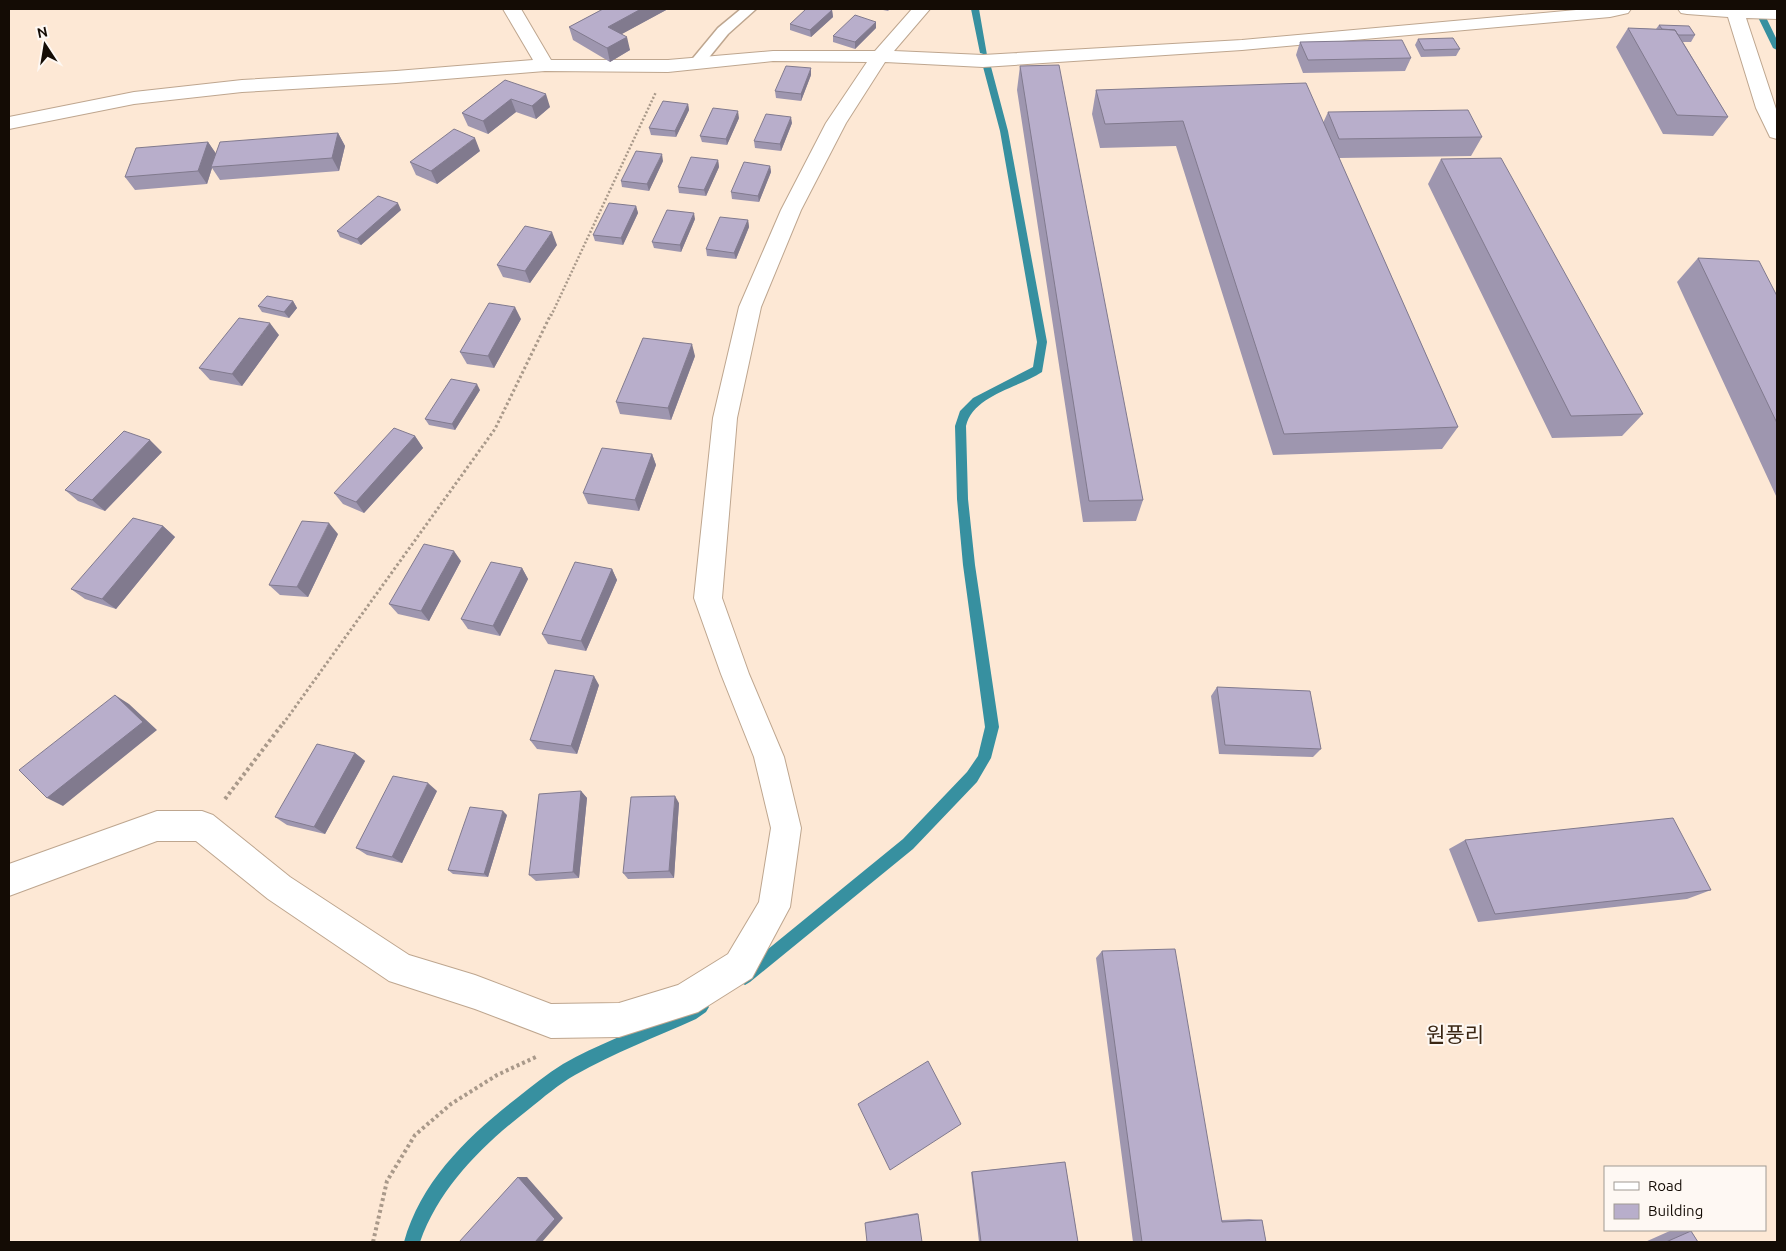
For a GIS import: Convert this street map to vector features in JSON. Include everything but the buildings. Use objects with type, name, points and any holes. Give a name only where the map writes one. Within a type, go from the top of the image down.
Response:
[{"type":"street","points":[[512,9],[545,65]]},
{"type":"street","points":[[9,880],[157,826],[202,826],[279,888],[401,969],[475,992],[551,1021],[619,1020],[686,1000],[740,966],[774,907],[786,828],[769,757],[735,674],[708,598],[724,418],[750,307],[791,210],[836,123],[880,56],[920,9]]},
{"type":"street","points":[[9,122],[117,101],[184,91],[545,65],[668,66],[773,56],[880,56],[983,61],[1242,45],[1464,17],[1610,12],[1622,9]]},
{"type":"street","points":[[1687,9],[1777,14]]},
{"type":"street","points":[[1735,11],[1766,108],[1777,133]]},
{"type":"lane","points":[[696,63],[723,31],[749,9]]},
{"type":"path","points":[[202,826],[272,740],[495,429],[585,246],[668,66]]},
{"type":"path","points":[[373,1242],[387,1182],[415,1135],[451,1104],[497,1075],[540,1055]]},
{"type":"waterway","points":[[975,9],[984,53]]},
{"type":"waterway","points":[[1758,9],[1777,48]]},
{"type":"waterway","points":[[745,977],[908,844],[972,777],[984,758],[992,727],[977,630],[965,532],[960,426],[964,414],[977,401],[1038,369],[1042,342],[1004,131],[986,63]]},
{"type":"waterway","points":[[412,1242],[419,1221],[443,1181],[476,1144],[512,1112],[570,1069],[619,1045],[691,1014],[701,1007]]},
{"type":"district","name":"원풍리","points":[[1455,1034]]}]
